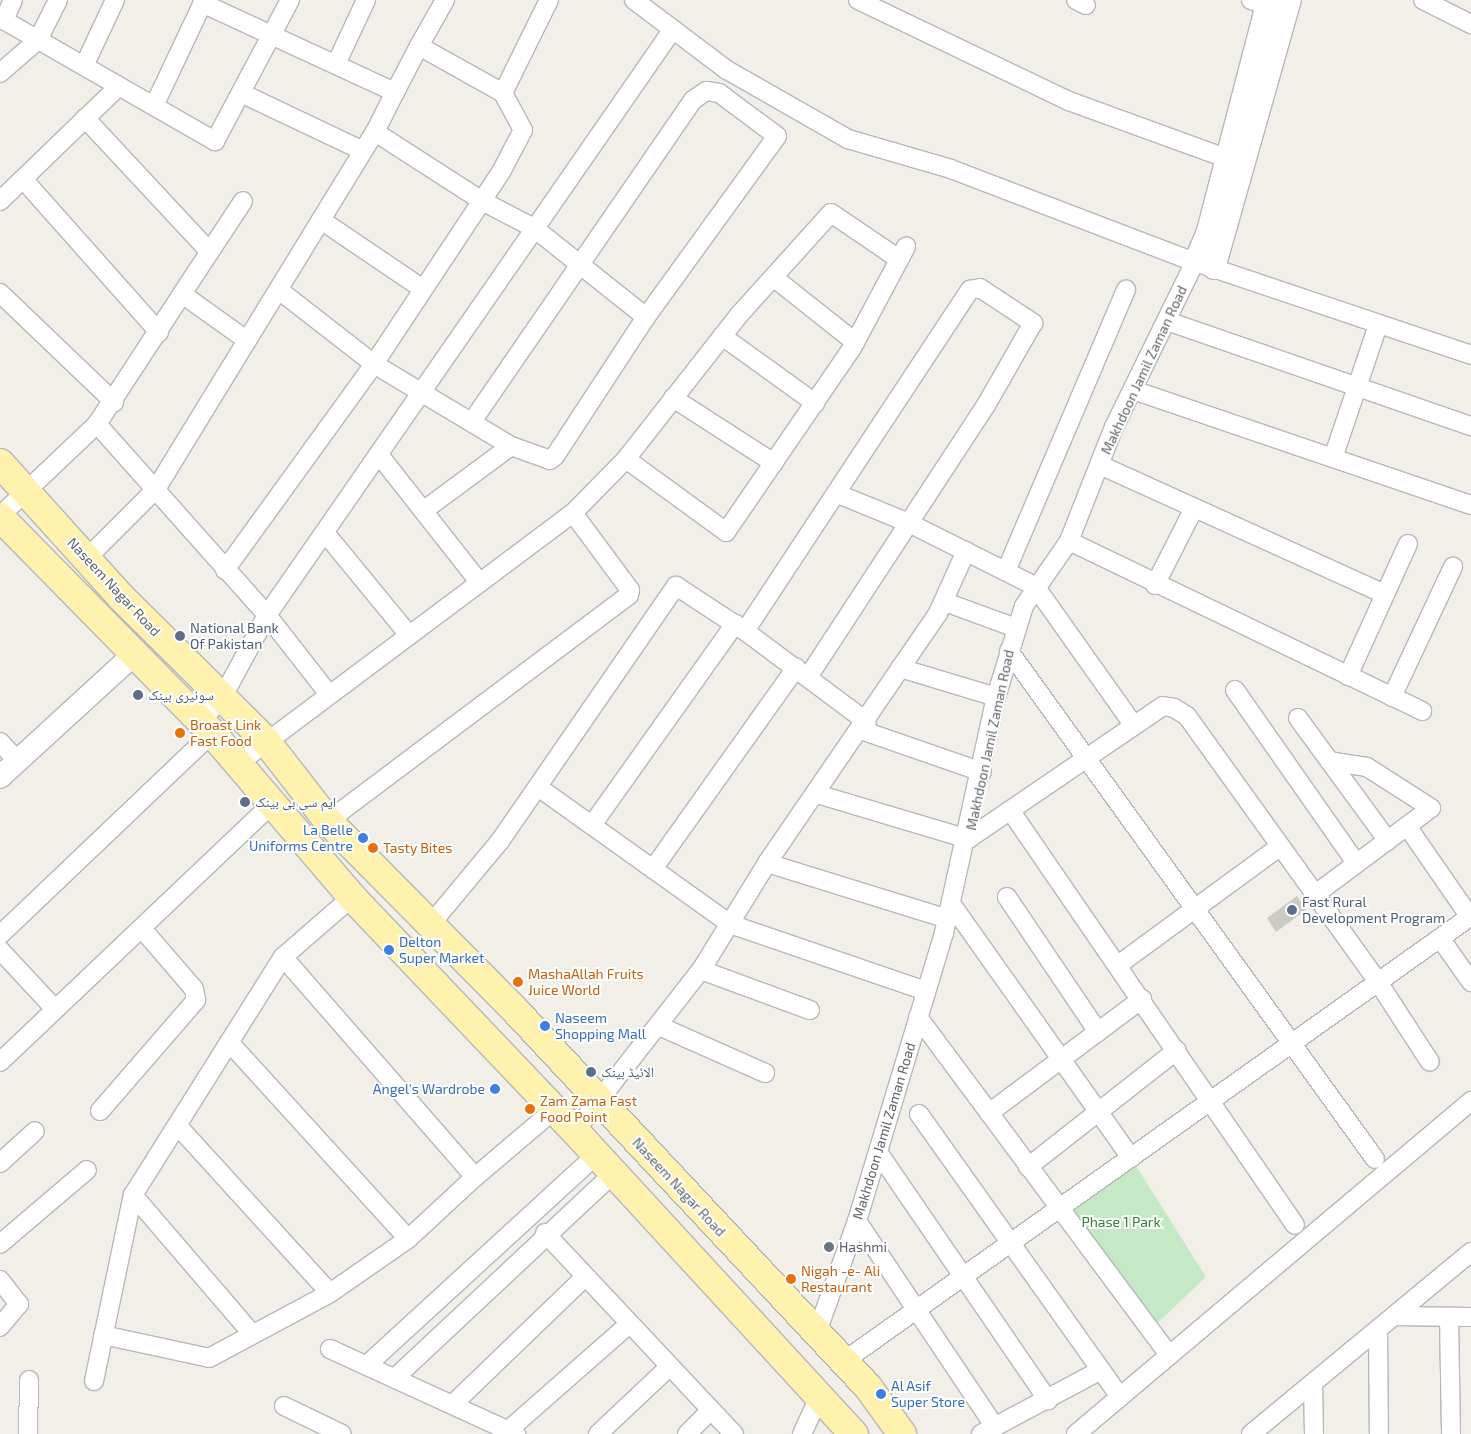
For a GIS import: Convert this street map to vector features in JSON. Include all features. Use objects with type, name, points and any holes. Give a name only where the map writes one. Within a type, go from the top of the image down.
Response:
[{"type":"main road","name":"Naseem Nagar Road","points":[[0,463],[86,558],[265,740],[328,820],[600,1103],[844,1361],[880,1402],[902,1434]]},
{"type":"main road","points":[[0,517],[132,656],[206,727],[236,765],[352,897],[575,1131],[604,1165],[851,1430]]},
{"type":"main road","points":[[851,1430],[855,1398],[869,1396],[880,1402]]},
{"type":"street","points":[[12,0],[2,19],[215,140],[273,35],[290,0]]},
{"type":"street","points":[[0,73],[38,40],[58,0]]},
{"type":"street","points":[[84,66],[115,0]]},
{"type":"street","points":[[337,62],[366,0]]},
{"type":"street","points":[[86,558],[156,489],[245,339],[278,290],[375,132],[418,46],[445,0]]},
{"type":"street","points":[[503,93],[549,0]]},
{"type":"street","points":[[634,0],[671,32],[727,70],[848,139],[951,169],[1205,265],[1471,355]]},
{"type":"street","points":[[858,0],[1069,101],[1228,158]]},
{"type":"street","points":[[1423,0],[1471,24]]},
{"type":"street","points":[[154,106],[203,1],[273,35],[337,62],[395,92]]},
{"type":"street","name":"Makhdoon Jamil Zaman Road","points":[[1205,265],[1228,158],[1272,3]]},
{"type":"street","name":"Makhdoon Jamil Zaman Road","points":[[816,1332],[857,1221],[950,912],[968,839],[996,697],[1016,628],[1035,586],[1069,541],[1133,390],[1166,321],[1205,265],[1272,3]]},
{"type":"street","points":[[0,935],[206,727],[267,615],[326,534],[423,394],[534,228],[671,32]]},
{"type":"street","points":[[225,570],[374,364],[482,201],[522,130],[503,93],[418,46]]},
{"type":"street","points":[[0,201],[119,86]]},
{"type":"street","points":[[278,290],[374,364],[511,446],[550,460],[555,456],[646,317],[777,136],[719,92],[706,91],[693,100],[472,422]]},
{"type":"street","points":[[241,93],[363,151]]},
{"type":"street","points":[[85,118],[210,252]]},
{"type":"street","points":[[375,132],[482,201],[534,228],[646,317]]},
{"type":"street","points":[[23,179],[158,332]]},
{"type":"street","points":[[0,517],[28,493],[97,424],[114,402],[243,201]]},
{"type":"street","points":[[236,765],[265,740],[573,513],[626,459],[722,336],[831,213],[902,253],[855,342],[731,528],[720,532],[626,459]]},
{"type":"street","points":[[321,220],[423,289]]},
{"type":"street","points":[[773,277],[855,342]]},
{"type":"street","points":[[592,825],[838,494],[970,290],[980,288],[1034,328],[909,523],[802,673],[653,869]]},
{"type":"street","points":[[1006,571],[1126,290]]},
{"type":"street","points":[[0,293],[114,402]]},
{"type":"street","points":[[182,294],[245,339]]},
{"type":"street","points":[[1166,321],[1471,426]]},
{"type":"street","points":[[1333,458],[1378,325]]},
{"type":"street","points":[[722,336],[815,403]]},
{"type":"street","points":[[1133,390],[1471,506]]},
{"type":"street","points":[[673,398],[774,463]]},
{"type":"street","points":[[97,424],[267,615],[328,693]]},
{"type":"street","points":[[423,511],[511,446]]},
{"type":"street","points":[[380,456],[479,582]]},
{"type":"street","points":[[1100,465],[1386,594]]},
{"type":"street","points":[[838,494],[909,523],[1035,586],[1134,726]]},
{"type":"street","points":[[1156,585],[1194,508]]},
{"type":"street","points":[[328,820],[629,595],[630,590],[573,513]]},
{"type":"street","points":[[326,534],[408,634]]},
{"type":"street","points":[[1069,541],[1156,585],[1422,711]]},
{"type":"street","points":[[1348,676],[1408,544]]},
{"type":"street","points":[[575,1131],[600,1103],[701,970],[767,863],[864,726],[900,668],[945,602],[966,551]]},
{"type":"street","points":[[1392,697],[1453,567]]},
{"type":"street","points":[[430,925],[500,841],[676,586],[740,628],[802,673],[864,726],[982,772]]},
{"type":"street","points":[[945,602],[1016,628]]},
{"type":"street","points":[[1009,651],[1375,1159]]},
{"type":"street","points":[[0,777],[132,656]]},
{"type":"street","points":[[900,668],[996,697]]},
{"type":"street","points":[[1235,690],[1356,863]]},
{"type":"street","points":[[817,794],[968,839],[1164,706],[1187,716],[1313,896],[1378,982],[1430,1062]]},
{"type":"street","points":[[1298,718],[1388,841]]},
{"type":"street","points":[[0,742],[18,761]]},
{"type":"street","points":[[1313,896],[1431,807],[1368,767],[1329,761]]},
{"type":"street","points":[[538,787],[730,924],[926,991]]},
{"type":"street","points":[[0,1062],[143,930],[272,804]]},
{"type":"street","points":[[1010,810],[1212,1100],[1295,1225]]},
{"type":"street","points":[[844,1361],[1470,916],[1407,826]]},
{"type":"street","points":[[1118,965],[1279,847]]},
{"type":"street","points":[[767,863],[950,912],[1061,1058],[1131,1158]]},
{"type":"street","points":[[94,1381],[133,1195],[283,957],[352,897]]},
{"type":"street","points":[[1007,897],[1098,1032]]},
{"type":"street","points":[[100,1111],[196,1000],[194,989],[143,930]]},
{"type":"street","points":[[1440,938],[1471,982]]},
{"type":"street","points":[[0,950],[55,1010]]},
{"type":"street","points":[[283,957],[475,1176]]},
{"type":"street","points":[[701,970],[810,1010]]},
{"type":"street","points":[[989,1113],[1142,999]]},
{"type":"street","points":[[918,1016],[1058,1210],[1169,1356]]},
{"type":"street","points":[[659,1026],[765,1073]]},
{"type":"street","points":[[230,1042],[408,1239]]},
{"type":"street","points":[[1028,1167],[1177,1050]]},
{"type":"street","points":[[1076,1434],[1471,1101]]},
{"type":"street","points":[[103,1335],[209,1358],[330,1293],[408,1239],[475,1176],[554,1110]]},
{"type":"street","points":[[918,1114],[1120,1397]]},
{"type":"street","points":[[177,1125],[330,1293]]},
{"type":"street","points":[[0,1164],[35,1131]]},
{"type":"street","points":[[878,1152],[1048,1400]]},
{"type":"street","points":[[397,1376],[545,1234],[604,1165]]},
{"type":"street","points":[[367,1365],[604,1165]]},
{"type":"street","points":[[0,1244],[87,1170]]},
{"type":"street","points":[[133,1195],[252,1334]]},
{"type":"street","points":[[857,1221],[920,1308],[988,1430],[1048,1400],[1101,1370]]},
{"type":"street","points":[[545,1234],[584,1278],[734,1434]]},
{"type":"street","points":[[1251,1434],[1471,1252]]},
{"type":"street","points":[[453,1404],[584,1278]]},
{"type":"street","points":[[0,1280],[19,1304],[0,1327]]},
{"type":"street","points":[[1394,1316],[1471,1317]]},
{"type":"street","points":[[1449,1317],[1451,1434]]},
{"type":"street","points":[[330,1348],[397,1376],[508,1432],[629,1324]]},
{"type":"street","points":[[1378,1329],[1379,1434]]},
{"type":"street","points":[[598,1434],[669,1367]]},
{"type":"street","points":[[28,1434],[29,1380]]},
{"type":"street","points":[[1313,1383],[1314,1434]]},
{"type":"street","points":[[802,1434],[820,1395]]},
{"type":"street","points":[[284,1406],[342,1434]]},
{"type":"street","points":[[687,1434],[711,1410]]},
{"type":"green space","name":"Phase 1 Park","points":[[1131,1158],[1206,1277],[1150,1330],[1058,1210]]},
{"type":"building","points":[[1297,896],[1306,910],[1276,932],[1267,918]]},
{"type":"place","name":"National Bank Of Pakistan","points":[[180,636]]},
{"type":"place","name":"سونیری بینک","points":[[138,695]]},
{"type":"place","name":"Broast Link Fast Food","points":[[180,733]]},
{"type":"place","name":"ایم سی بی بینک","points":[[245,802]]},
{"type":"place","name":"La Belle Uniforms Centre","points":[[363,838]]},
{"type":"place","name":"Tasty Bites","points":[[373,848]]},
{"type":"place","name":"Fast Rural Development Program","points":[[1292,910]]},
{"type":"place","name":"Delton Super Market","points":[[389,950]]},
{"type":"place","name":"MashaAllah Fruits Juice World","points":[[518,982]]},
{"type":"place","name":"Naseem Shopping Mall","points":[[545,1026]]},
{"type":"place","name":"الائیڈ بینک","points":[[591,1072]]},
{"type":"place","name":"Angel's Wardrobe","points":[[495,1089]]},
{"type":"place","name":"Zam Zama Fast Food Point","points":[[530,1109]]},
{"type":"place","name":"Hashmi","points":[[829,1247]]},
{"type":"place","name":"Nigah -e- Ali Restaurant","points":[[791,1279]]},
{"type":"place","name":"Al Asif Super Store","points":[[881,1394]]}]
